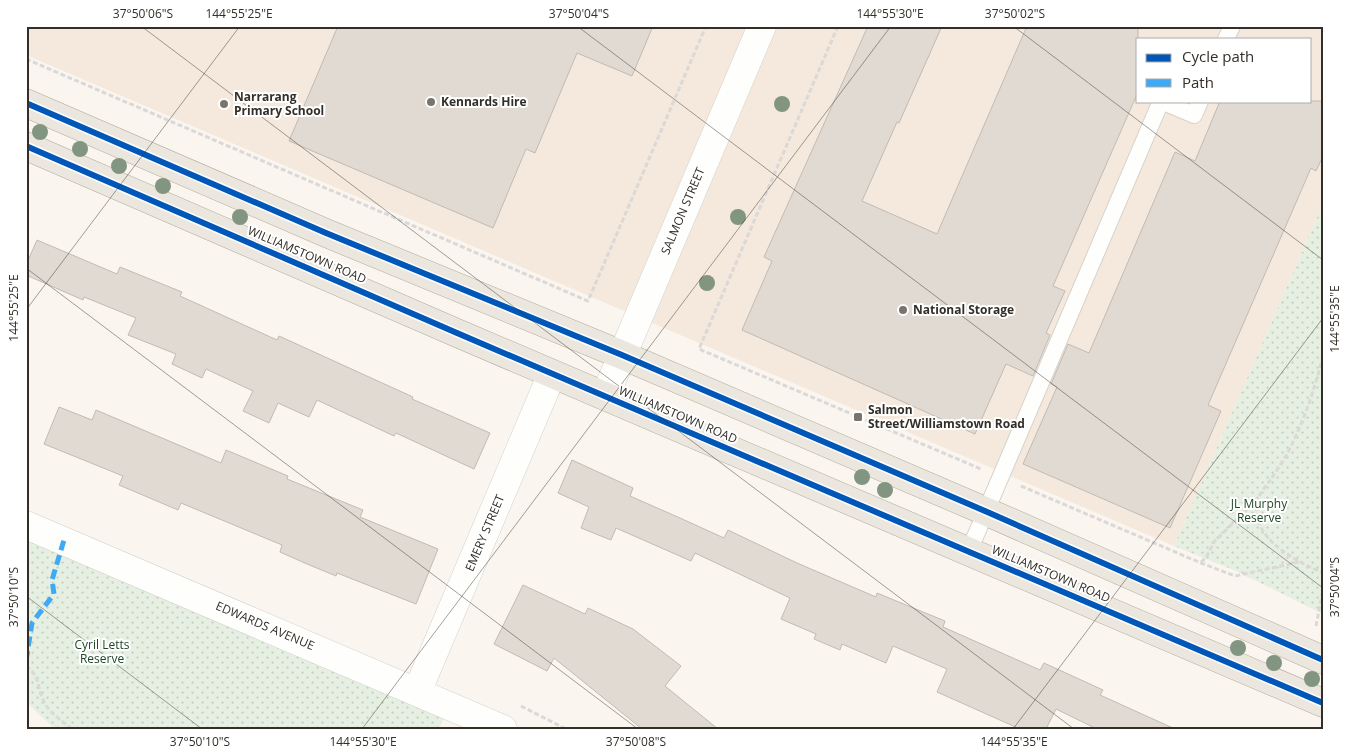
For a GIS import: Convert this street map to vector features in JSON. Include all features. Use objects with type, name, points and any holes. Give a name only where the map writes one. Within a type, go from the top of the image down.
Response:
[{"type":"main road","points":[[26,103],[354,244],[622,355],[985,511],[1316,657]]},
{"type":"main road","name":"WILLIAMSTOWN ROAD","points":[[26,146],[552,374],[1323,703]]},
{"type":"street","name":"SALMON STREET","points":[[605,396],[762,26]]},
{"type":"street","name":"EMERY STREET","points":[[417,692],[552,374]]},
{"type":"street","name":"EDWARDS AVENUE","points":[[26,525],[503,729]]},
{"type":"lane","points":[[1226,38],[1232,26]]},
{"type":"lane","points":[[969,551],[1161,102],[1194,115],[1200,102]]},
{"type":"path","points":[[26,59],[588,302],[706,26]]},
{"type":"path","points":[[838,26],[699,349],[1235,576],[1299,562]]},
{"type":"path","points":[[1201,563],[1206,558],[1214,542],[1258,498],[1288,452],[1318,376],[1323,356]]},
{"type":"path","points":[[1258,498],[1258,516],[1263,530],[1270,540],[1281,551],[1323,573]]},
{"type":"path","points":[[1316,657],[1323,590]]},
{"type":"path","points":[[26,666],[33,672],[39,683],[42,697],[50,711],[72,729]]},
{"type":"shaded area","points":[[26,26],[1323,26],[1323,204],[1174,546],[26,55]]},
{"type":"green space","name":"JL Murphy Reserve","points":[[1323,204],[1323,614],[1236,571],[1174,546]]},
{"type":"green space","name":"Cyril Letts Reserve","points":[[26,538],[444,717],[439,729],[55,729],[26,702]]},
{"type":"building","name":"Kennards Hire","points":[[338,26],[653,26],[632,76],[577,53],[535,153],[526,149],[493,228],[289,141]]},
{"type":"building","points":[[868,26],[942,26],[862,201],[937,234],[1027,26],[1138,26],[1138,38],[1136,38],[1136,97],[1053,286],[1065,291],[1046,333],[1050,335],[1033,376],[1006,364],[975,434],[742,330],[772,261],[764,257]]},
{"type":"building","points":[[1323,101],[1323,156],[1316,171],[1311,168],[1208,405],[1221,411],[1170,528],[1023,464],[1057,387],[1051,384],[1068,344],[1089,353],[1175,152],[1195,161],[1220,102]]},
{"type":"building","points":[[37,240],[117,274],[120,267],[182,292],[180,296],[277,340],[279,336],[413,397],[412,399],[490,433],[474,469],[396,433],[394,436],[317,400],[309,417],[278,403],[269,423],[243,411],[253,391],[206,369],[202,378],[172,364],[176,354],[128,335],[136,318],[84,297],[83,300],[26,275],[26,265]]},
{"type":"building","points":[[59,407],[92,420],[96,410],[221,463],[226,450],[288,476],[287,479],[363,510],[360,517],[438,549],[416,604],[337,573],[336,576],[307,564],[280,552],[282,545],[181,503],[178,510],[119,485],[123,476],[44,444]]},
{"type":"building","points":[[572,460],[633,488],[630,496],[724,538],[728,530],[797,563],[876,597],[877,593],[945,621],[943,627],[1040,670],[1044,663],[1103,690],[1100,695],[1175,729],[1097,729],[1056,709],[1046,729],[1020,729],[937,692],[947,669],[893,646],[886,663],[842,644],[840,650],[814,639],[816,634],[781,619],[790,598],[695,553],[691,561],[616,528],[611,540],[581,528],[589,507],[558,493]]},
{"type":"building","points":[[523,585],[585,614],[588,608],[633,629],[681,666],[665,686],[718,729],[642,729],[554,658],[547,671],[494,644]]},
{"type":"marked path","points":[[26,661],[32,623],[54,594],[52,580],[64,540]]},
{"type":"cycle path","points":[[26,103],[326,233],[622,355],[985,511],[1323,660]]},
{"type":"cycle path","points":[[26,146],[457,333],[1323,703]]},
{"type":"place","name":"Kennards Hire","points":[[431,102]]},
{"type":"place","name":"Narrarang Primary School","points":[[224,104]]},
{"type":"place","name":"National Storage","points":[[903,310]]},
{"type":"place","name":"Salmon Street/Williamstown Road","points":[[858,417]]}]
